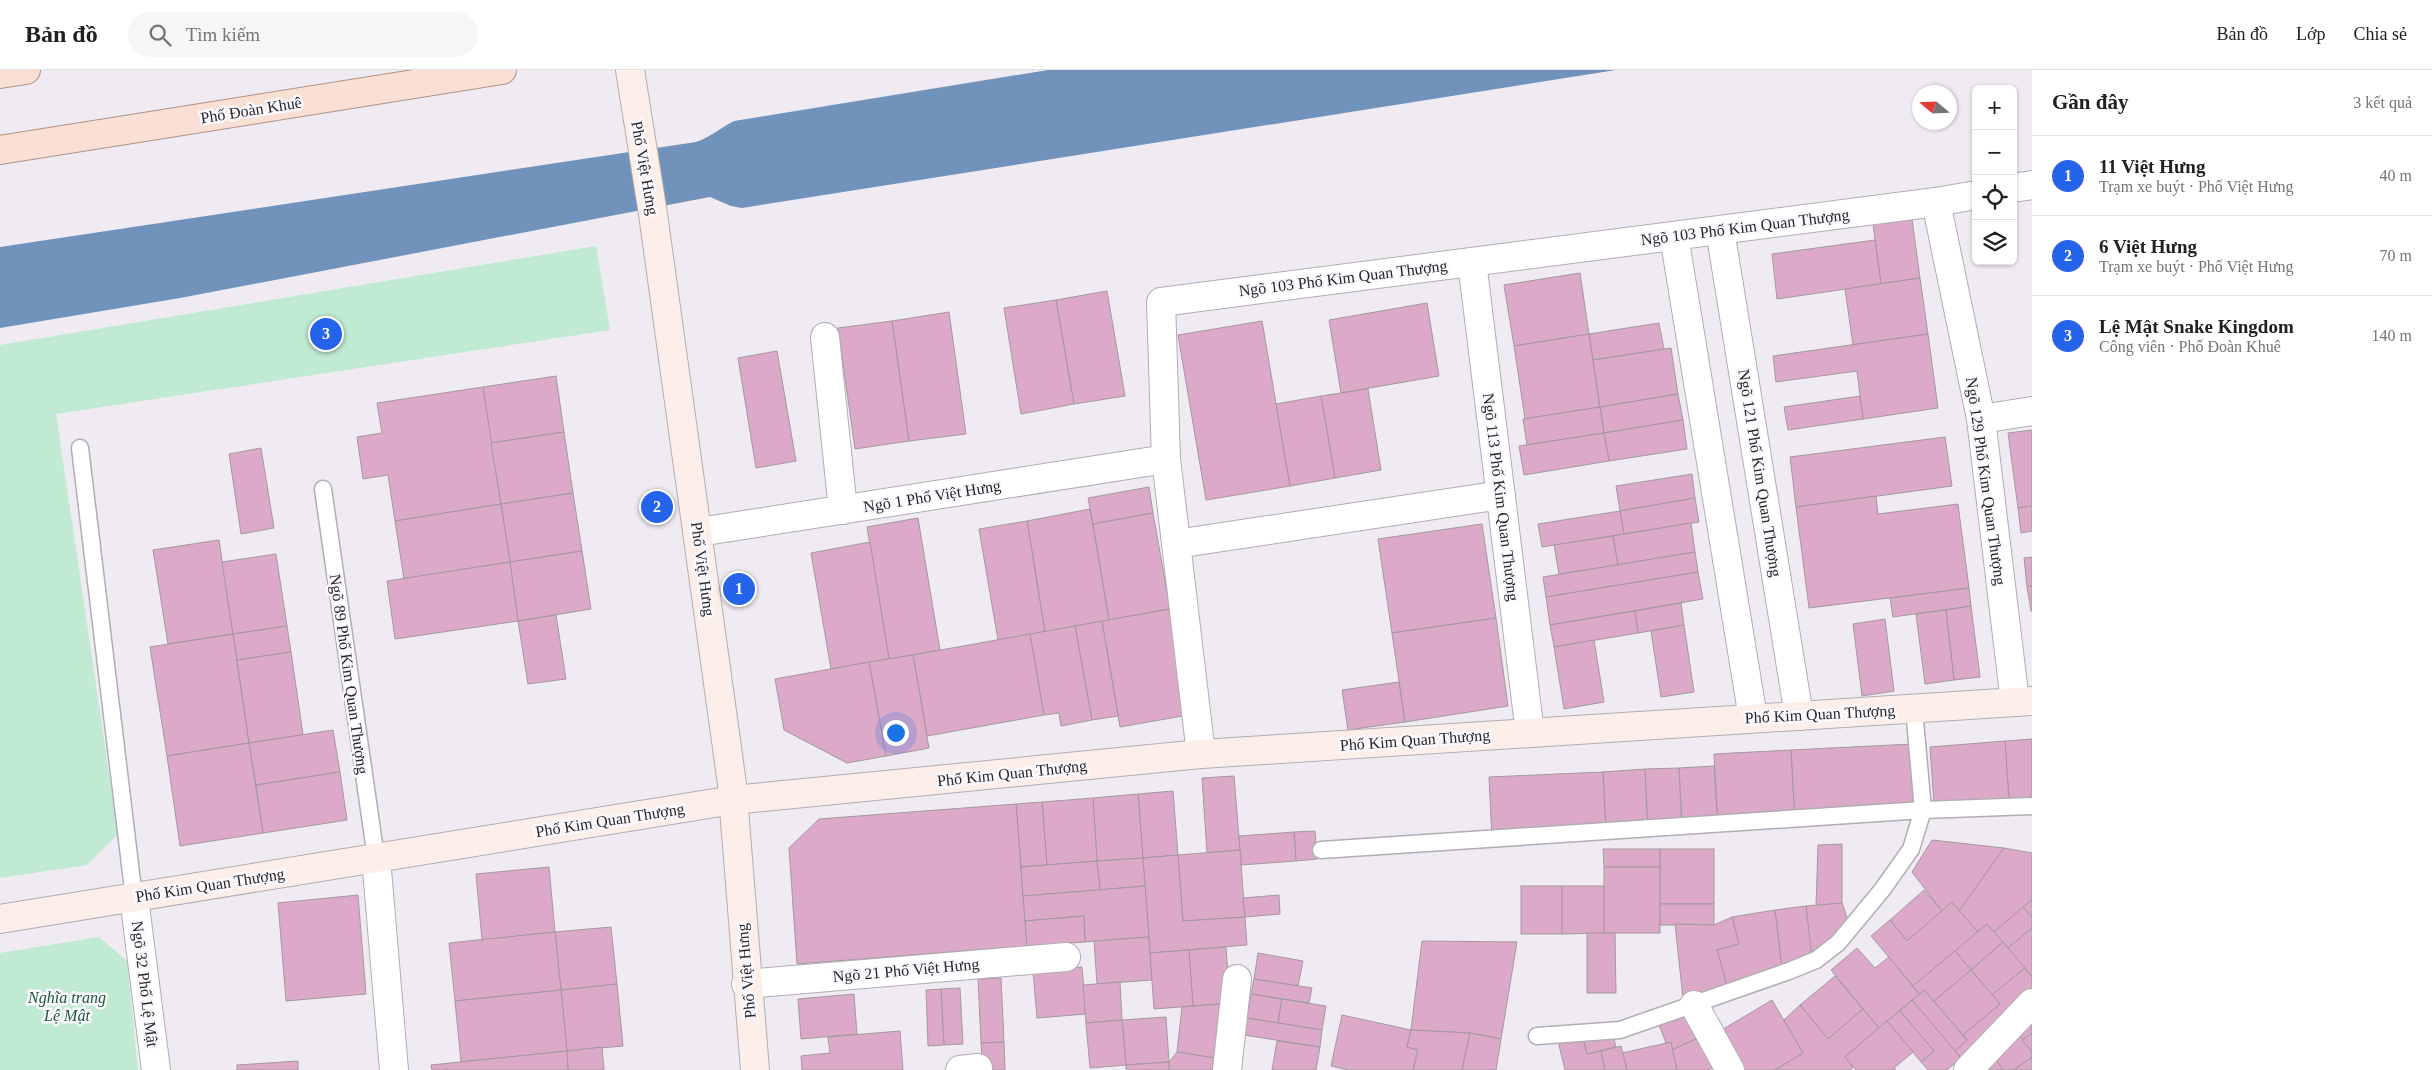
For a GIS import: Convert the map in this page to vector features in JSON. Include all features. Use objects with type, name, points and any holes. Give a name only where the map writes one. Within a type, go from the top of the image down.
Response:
[{"type":"main road","points":[[0,74],[26,70]]},
{"type":"main road","name":"Phố Đoàn Khuê","points":[[0,150],[502,70]]},
{"type":"street","name":"Phố Việt Hưng","points":[[630,70],[638,132],[654,214],[699,532],[733,800],[746,984],[755,1070]]},
{"type":"street","points":[[2017,187],[2032,185]]},
{"type":"street","name":"Ngõ 103 Phố Kim Quan Thượng","points":[[1201,754],[1166,459],[1161,302],[1936,202],[1972,196]]},
{"type":"street","name":"Ngõ 129 Phố Kim Quan Thượng","points":[[1936,202],[1980,419],[2023,701]]},
{"type":"street","name":"Ngõ 121 Phố Kim Quan Thượng","points":[[1720,230],[1799,716]]},
{"type":"street","points":[[1674,236],[1753,718]]},
{"type":"street","name":"Ngõ 113 Phố Kim Quan Thượng","points":[[1472,262],[1530,733]]},
{"type":"street","points":[[825,337],[843,510]]},
{"type":"street","points":[[1980,419],[2032,411]]},
{"type":"street","name":"Ngõ 1 Phố Việt Hưng","points":[[699,532],[1166,459]]},
{"type":"street","points":[[1176,544],[1501,495]]},
{"type":"street","name":"Phố Kim Quan Thượng","points":[[0,919],[733,800],[1201,754],[2023,701]]},
{"type":"street","points":[[376,858],[394,1070]]},
{"type":"street","name":"Ngõ 32 Phố Lệ Mật","points":[[134,898],[156,1070]]},
{"type":"street","name":"Ngõ 21 Phố Việt Hưng","points":[[746,984],[1066,957]]},
{"type":"street","points":[[1227,1070],[1237,979]]},
{"type":"street","points":[[1968,1070],[2032,1003]]},
{"type":"street","points":[[1694,1005],[1730,1070]]},
{"type":"lane","points":[[80,448],[134,898]]},
{"type":"lane","name":"Ngõ 89 Phố Kim Quan Thượng","points":[[323,489],[376,858]]},
{"type":"lane","points":[[1537,1036],[1620,1030],[1816,960],[1838,942],[1882,890],[1911,849],[1923,810],[1914,709]]},
{"type":"lane","points":[[1321,850],[1923,810],[2032,806]]},
{"type":"green space","points":[[596,246],[610,330],[56,414],[118,834],[87,865],[0,878],[0,345]]},
{"type":"green space","name":"Nghĩa trang Lệ Mật","points":[[99,937],[127,961],[138,1070],[0,1070],[0,953]]},
{"type":"water","points":[[1048,70],[1616,70],[742,208],[731,206],[710,197],[180,298],[0,328],[0,247],[696,142],[734,121]]},
{"type":"building","points":[[1912,219],[1920,278],[1881,284],[1873,224]]},
{"type":"building","points":[[1875,240],[1881,284],[1777,299],[1772,254]]},
{"type":"building","points":[[1580,273],[1589,334],[1514,346],[1504,285]]},
{"type":"building","points":[[1920,278],[1928,334],[1853,345],[1845,289]]},
{"type":"building","points":[[1107,291],[1125,396],[1074,404],[1056,300]]},
{"type":"building","points":[[1056,300],[1074,404],[1021,414],[1004,308]]},
{"type":"building","points":[[1427,303],[1439,376],[1341,393],[1329,320]]},
{"type":"building","points":[[949,312],[966,434],[909,441],[892,321]]},
{"type":"building","points":[[892,321],[909,441],[855,449],[838,328]]},
{"type":"building","points":[[1262,321],[1290,486],[1206,500],[1178,335]]},
{"type":"building","points":[[1659,323],[1664,349],[1593,360],[1589,334]]},
{"type":"building","points":[[1589,334],[1600,407],[1525,419],[1514,346]]},
{"type":"building","points":[[1928,334],[1938,408],[1863,419],[1857,371],[1776,382],[1773,356]]},
{"type":"building","points":[[1671,348],[1678,394],[1600,407],[1593,360]]},
{"type":"building","points":[[777,351],[796,461],[756,468],[738,358]]},
{"type":"building","points":[[556,376],[564,432],[491,443],[483,387]]},
{"type":"building","points":[[483,387],[501,504],[395,521],[388,475],[363,479],[357,437],[382,433],[377,403]]},
{"type":"building","points":[[1368,389],[1381,470],[1335,478],[1321,396]]},
{"type":"building","points":[[1678,394],[1683,420],[1604,433],[1600,407]]},
{"type":"building","points":[[1321,396],[1335,478],[1290,486],[1276,404]]},
{"type":"building","points":[[1860,396],[1863,419],[1788,430],[1784,407]]},
{"type":"building","points":[[1600,407],[1604,433],[1527,445],[1523,419]]},
{"type":"building","points":[[1683,420],[1687,449],[1609,461],[1604,433]]},
{"type":"building","points":[[2032,430],[2032,506],[2018,508],[2008,433]]},
{"type":"building","points":[[564,432],[573,493],[501,504],[491,443]]},
{"type":"building","points":[[1604,433],[1609,461],[1524,475],[1519,446]]},
{"type":"building","points":[[1945,437],[1952,486],[1796,507],[1790,457]]},
{"type":"building","points":[[261,448],[274,528],[241,534],[229,454]]},
{"type":"building","points":[[1692,474],[1695,498],[1620,511],[1616,486]]},
{"type":"building","points":[[1149,487],[1153,513],[1093,524],[1088,498]]},
{"type":"building","points":[[573,493],[582,551],[510,562],[501,504]]},
{"type":"building","points":[[1876,496],[1878,514],[1958,504],[1969,588],[1809,608],[1796,507]]},
{"type":"building","points":[[1695,498],[1699,522],[1624,534],[1620,511]]},
{"type":"building","points":[[501,504],[510,562],[404,579],[395,521]]},
{"type":"building","points":[[2032,506],[2032,531],[2021,533],[2018,508]]},
{"type":"building","points":[[1090,509],[1109,620],[1045,632],[1027,521]]},
{"type":"building","points":[[1620,511],[1624,534],[1542,547],[1538,524]]},
{"type":"building","points":[[1153,513],[1170,609],[1109,620],[1093,524]]},
{"type":"building","points":[[918,518],[940,650],[889,659],[867,527]]},
{"type":"building","points":[[1027,521],[1045,632],[998,640],[979,529]]},
{"type":"building","points":[[1691,523],[1695,552],[1618,565],[1613,536]]},
{"type":"building","points":[[1482,524],[1496,618],[1392,633],[1378,539]]},
{"type":"building","points":[[1613,536],[1618,565],[1559,574],[1554,545]]},
{"type":"building","points":[[219,540],[233,634],[168,644],[153,550]]},
{"type":"building","points":[[870,542],[889,659],[831,669],[811,553]]},
{"type":"building","points":[[582,551],[591,609],[518,621],[510,562]]},
{"type":"building","points":[[1695,552],[1698,572],[1546,597],[1543,577]]},
{"type":"building","points":[[276,554],[287,626],[233,634],[222,562]]},
{"type":"building","points":[[2032,557],[2032,586],[2027,587],[2024,558]]},
{"type":"building","points":[[510,562],[518,621],[395,639],[387,581]]},
{"type":"building","points":[[1698,572],[1703,599],[1550,625],[1546,597]]},
{"type":"building","points":[[2032,586],[2032,611],[2031,611],[2027,587]]},
{"type":"building","points":[[1969,588],[1971,606],[1893,617],[1890,598]]},
{"type":"building","points":[[1681,603],[1684,625],[1638,633],[1635,611]]},
{"type":"building","points":[[1971,606],[1980,677],[1954,680],[1946,610]]},
{"type":"building","points":[[1170,609],[1188,715],[1120,727],[1102,621]]},
{"type":"building","points":[[1946,610],[1954,680],[1925,684],[1916,614]]},
{"type":"building","points":[[1635,611],[1638,633],[1554,647],[1550,625]]},
{"type":"building","points":[[556,615],[566,679],[528,684],[518,621]]},
{"type":"building","points":[[1496,618],[1508,706],[1405,722],[1392,633]]},
{"type":"building","points":[[1885,619],[1894,691],[1862,696],[1853,624]]},
{"type":"building","points":[[1102,621],[1118,716],[1092,720],[1075,626]]},
{"type":"building","points":[[1684,625],[1694,692],[1661,697],[1651,631]]},
{"type":"building","points":[[287,626],[291,652],[237,660],[233,634]]},
{"type":"building","points":[[1075,626],[1092,720],[1061,726],[1059,713],[1044,715],[1030,634]]},
{"type":"building","points":[[233,634],[249,743],[167,756],[150,647]]},
{"type":"building","points":[[1030,634],[1044,715],[927,736],[913,655]]},
{"type":"building","points":[[1594,640],[1604,702],[1564,709],[1554,647]]},
{"type":"building","points":[[291,652],[303,735],[249,743],[237,660]]},
{"type":"building","points":[[913,655],[929,748],[886,756],[869,662]]},
{"type":"building","points":[[869,662],[886,756],[847,763],[784,730],[775,679]]},
{"type":"building","points":[[1399,682],[1405,722],[1348,730],[1342,690]]},
{"type":"building","points":[[333,730],[340,772],[256,785],[249,743]]},
{"type":"building","points":[[2032,739],[2032,797],[2009,799],[2005,741]]},
{"type":"building","points":[[2005,741],[2009,799],[1934,804],[1930,747]]},
{"type":"building","points":[[249,743],[263,833],[180,846],[167,756]]},
{"type":"building","points":[[1913,744],[1917,817],[1795,824],[1791,750]]},
{"type":"building","points":[[1791,750],[1795,824],[1718,827],[1714,754]]},
{"type":"building","points":[[1714,766],[1718,827],[1682,830],[1679,768]]},
{"type":"building","points":[[1679,768],[1682,830],[1648,831],[1645,769]]},
{"type":"building","points":[[1645,769],[1648,831],[1606,833],[1603,772]]},
{"type":"building","points":[[340,772],[347,820],[263,833],[256,785]]},
{"type":"building","points":[[1603,772],[1606,833],[1492,839],[1489,777]]},
{"type":"building","points":[[1234,776],[1240,850],[1207,853],[1202,778]]},
{"type":"building","points":[[1173,791],[1178,855],[1143,858],[1138,794]]},
{"type":"building","points":[[1138,794],[1143,858],[1097,861],[1093,798]]},
{"type":"building","points":[[1093,798],[1097,861],[1047,865],[1042,802]]},
{"type":"building","points":[[1042,802],[1047,865],[1021,867],[1016,804]]},
{"type":"building","points":[[1016,804],[1027,946],[797,964],[789,848],[819,819]]},
{"type":"building","points":[[1315,831],[1317,859],[1296,861],[1294,832]]},
{"type":"building","points":[[1294,832],[1296,861],[1241,865],[1239,836]]},
{"type":"building","points":[[1932,840],[2004,848],[1959,911],[1952,902],[1942,911],[1912,872]]},
{"type":"building","points":[[1842,844],[1842,903],[1816,906],[1818,845]]},
{"type":"building","points":[[2004,848],[2032,853],[2032,900],[1994,932],[1987,924],[1978,932],[1959,911]]},
{"type":"building","points":[[1603,849],[1660,849],[1660,867],[1604,867]]},
{"type":"building","points":[[1660,849],[1714,849],[1714,904],[1660,904]]},
{"type":"building","points":[[1240,850],[1245,917],[1183,921],[1178,855]]},
{"type":"building","points":[[1178,855],[1183,921],[1245,917],[1247,945],[1150,953],[1143,858]]},
{"type":"building","points":[[1143,858],[1145,886],[1100,890],[1097,861]]},
{"type":"building","points":[[1097,861],[1100,890],[1023,896],[1021,867]]},
{"type":"building","points":[[549,867],[555,932],[482,940],[476,874]]},
{"type":"building","points":[[1604,867],[1660,867],[1660,933],[1604,933]]},
{"type":"building","points":[[1145,886],[1149,937],[1085,942],[1084,916],[1025,921],[1023,896]]},
{"type":"building","points":[[1521,886],[1562,886],[1562,934],[1521,934]]},
{"type":"building","points":[[1562,886],[1604,886],[1604,933],[1562,934]]},
{"type":"building","points":[[1924,890],[1942,911],[1907,941],[1890,920]]},
{"type":"building","points":[[358,895],[366,994],[286,1001],[278,903]]},
{"type":"building","points":[[1279,895],[1280,914],[1245,917],[1243,898]]},
{"type":"building","points":[[2032,900],[2032,917],[2023,907]]},
{"type":"building","points":[[1952,902],[1978,932],[1913,986],[1871,936],[1890,920],[1907,941]]},
{"type":"building","points":[[1842,903],[1849,923],[1834,950],[1811,955],[1806,906]]},
{"type":"building","points":[[1660,904],[1714,904],[1714,925],[1660,925]]},
{"type":"building","points":[[1806,906],[1813,966],[1782,969],[1775,910]]},
{"type":"building","points":[[2023,907],[2032,917],[2032,928],[2008,948],[1994,932]]},
{"type":"building","points":[[1775,910],[1782,969],[1727,986],[1717,950],[1739,944],[1732,917]]},
{"type":"building","points":[[1084,916],[1085,942],[1027,946],[1025,921]]},
{"type":"building","points":[[1732,917],[1739,944],[1717,950],[1727,986],[1683,998],[1675,924],[1714,925]]},
{"type":"building","points":[[1987,924],[2003,942],[1971,970],[1955,951]]},
{"type":"building","points":[[611,927],[617,984],[561,990],[555,932]]},
{"type":"building","points":[[2032,928],[2032,977],[2008,948]]},
{"type":"building","points":[[555,932],[561,990],[455,1001],[449,943]]},
{"type":"building","points":[[1587,933],[1615,933],[1616,993],[1587,993]]},
{"type":"building","points":[[1149,937],[1152,980],[1097,984],[1094,941]]},
{"type":"building","points":[[1422,941],[1517,942],[1501,1039],[1470,1033],[1411,1030]]},
{"type":"building","points":[[2003,942],[2025,968],[1992,995],[1971,970]]},
{"type":"building","points":[[1226,947],[1230,1003],[1193,1006],[1189,950]]},
{"type":"building","points":[[1857,948],[1875,968],[1889,957],[1919,994],[1879,1028],[1831,970]]},
{"type":"building","points":[[1189,950],[1193,1006],[1154,1009],[1150,953]]},
{"type":"building","points":[[1955,951],[1971,970],[1934,1001],[1924,990],[1919,994],[1913,986]]},
{"type":"building","points":[[1258,953],[1303,961],[1298,986],[1254,979]]},
{"type":"building","points":[[1082,967],[1086,1014],[1037,1018],[1033,971]]},
{"type":"building","points":[[2025,968],[2032,977],[2032,997],[1961,1058],[1955,1051],[1967,1040],[1963,1035],[2000,1004],[1992,995]]},
{"type":"building","points":[[1971,970],[2000,1004],[1963,1035],[1934,1001]]},
{"type":"building","points":[[1835,976],[1863,1009],[1828,1039],[1800,1005]]},
{"type":"building","points":[[1001,978],[1004,1042],[981,1043],[978,979]]},
{"type":"building","points":[[1254,979],[1312,988],[1309,1003],[1251,994]]},
{"type":"building","points":[[1120,982],[1122,1020],[1086,1023],[1083,985]]},
{"type":"building","points":[[617,984],[623,1046],[567,1051],[561,990]]},
{"type":"building","points":[[960,988],[963,1044],[944,1045],[941,989]]},
{"type":"building","points":[[941,989],[944,1045],[928,1046],[926,990]]},
{"type":"building","points":[[561,990],[567,1051],[461,1062],[455,1001]]},
{"type":"building","points":[[1924,990],[1967,1040],[1955,1051],[1912,1000]]},
{"type":"building","points":[[854,994],[857,1034],[801,1039],[798,999]]},
{"type":"building","points":[[1251,994],[1282,999],[1278,1023],[1247,1018]]},
{"type":"building","points":[[1282,999],[1326,1006],[1322,1030],[1278,1023]]},
{"type":"building","points":[[1772,1000],[1803,1053],[1775,1070],[1736,1070],[1715,1034]]},
{"type":"building","points":[[1912,1000],[1961,1058],[1947,1070],[1928,1070],[1921,1062],[1934,1051],[1900,1011]]},
{"type":"building","points":[[1221,1004],[1215,1058],[1177,1052],[1182,1007]]},
{"type":"building","points":[[1800,1005],[1828,1039],[1863,1009],[1879,1028],[1845,1057],[1853,1067],[1851,1070],[1775,1070],[1803,1053],[1784,1020]]},
{"type":"building","points":[[1900,1011],[1934,1051],[1921,1062],[1887,1021]]},
{"type":"building","points":[[2032,1011],[2032,1033],[2022,1040],[2012,1026]]},
{"type":"building","points":[[1691,1012],[1702,1036],[1672,1050],[1671,1042],[1666,1043],[1659,1025]]},
{"type":"building","points":[[1342,1015],[1411,1030],[1407,1047],[1418,1050],[1413,1070],[1349,1070],[1331,1066]]},
{"type":"building","points":[[1166,1017],[1169,1062],[1126,1065],[1122,1020]]},
{"type":"building","points":[[1247,1018],[1322,1030],[1320,1047],[1244,1035]]},
{"type":"building","points":[[1122,1020],[1126,1065],[1090,1068],[1086,1023]]},
{"type":"building","points":[[1887,1021],[1913,1052],[1894,1068],[1896,1070],[1856,1070],[1845,1057]]},
{"type":"building","points":[[1611,1028],[1616,1047],[1587,1054],[1582,1035]]},
{"type":"building","points":[[1411,1030],[1470,1033],[1462,1070],[1413,1070],[1418,1050],[1407,1047]]},
{"type":"building","points":[[900,1031],[903,1070],[802,1070],[801,1056],[830,1053],[828,1037]]},
{"type":"building","points":[[2016,1031],[2032,1052],[2032,1057],[2014,1070],[2003,1070],[1996,1059]]},
{"type":"building","points":[[1470,1033],[1501,1039],[1496,1070],[1462,1070]]},
{"type":"building","points":[[2032,1033],[2032,1052],[2022,1040]]},
{"type":"building","points":[[1582,1035],[1587,1054],[1601,1051],[1605,1070],[1565,1070],[1558,1041]]},
{"type":"building","points":[[1702,1036],[1718,1065],[1709,1070],[1677,1070],[1672,1050]]},
{"type":"building","points":[[1277,1041],[1320,1047],[1316,1070],[1272,1070]]},
{"type":"building","points":[[1004,1042],[1005,1070],[983,1070],[981,1043]]},
{"type":"building","points":[[1671,1042],[1677,1070],[1627,1070],[1622,1053]]},
{"type":"building","points":[[1621,1046],[1627,1070],[1605,1070],[1601,1051]]},
{"type":"building","points":[[602,1047],[604,1070],[568,1070],[567,1051]]},
{"type":"building","points":[[567,1051],[568,1070],[432,1070],[431,1065]]},
{"type":"building","points":[[1177,1052],[1215,1058],[1212,1070],[1169,1070],[1169,1062]]},
{"type":"building","points":[[2032,1057],[2032,1070],[2014,1070]]},
{"type":"building","points":[[1996,1059],[2003,1070],[1980,1070]]},
{"type":"building","points":[[298,1061],[298,1070],[237,1070],[237,1065]]},
{"type":"building","points":[[1169,1062],[1169,1070],[1126,1070],[1126,1065]]},
{"type":"place","name":"Lệ Mật Snake Kingdom","points":[[326,334]]},
{"type":"place","name":"6 Việt Hưng","points":[[657,507]]},
{"type":"place","name":"11 Việt Hưng","points":[[739,589]]}]
